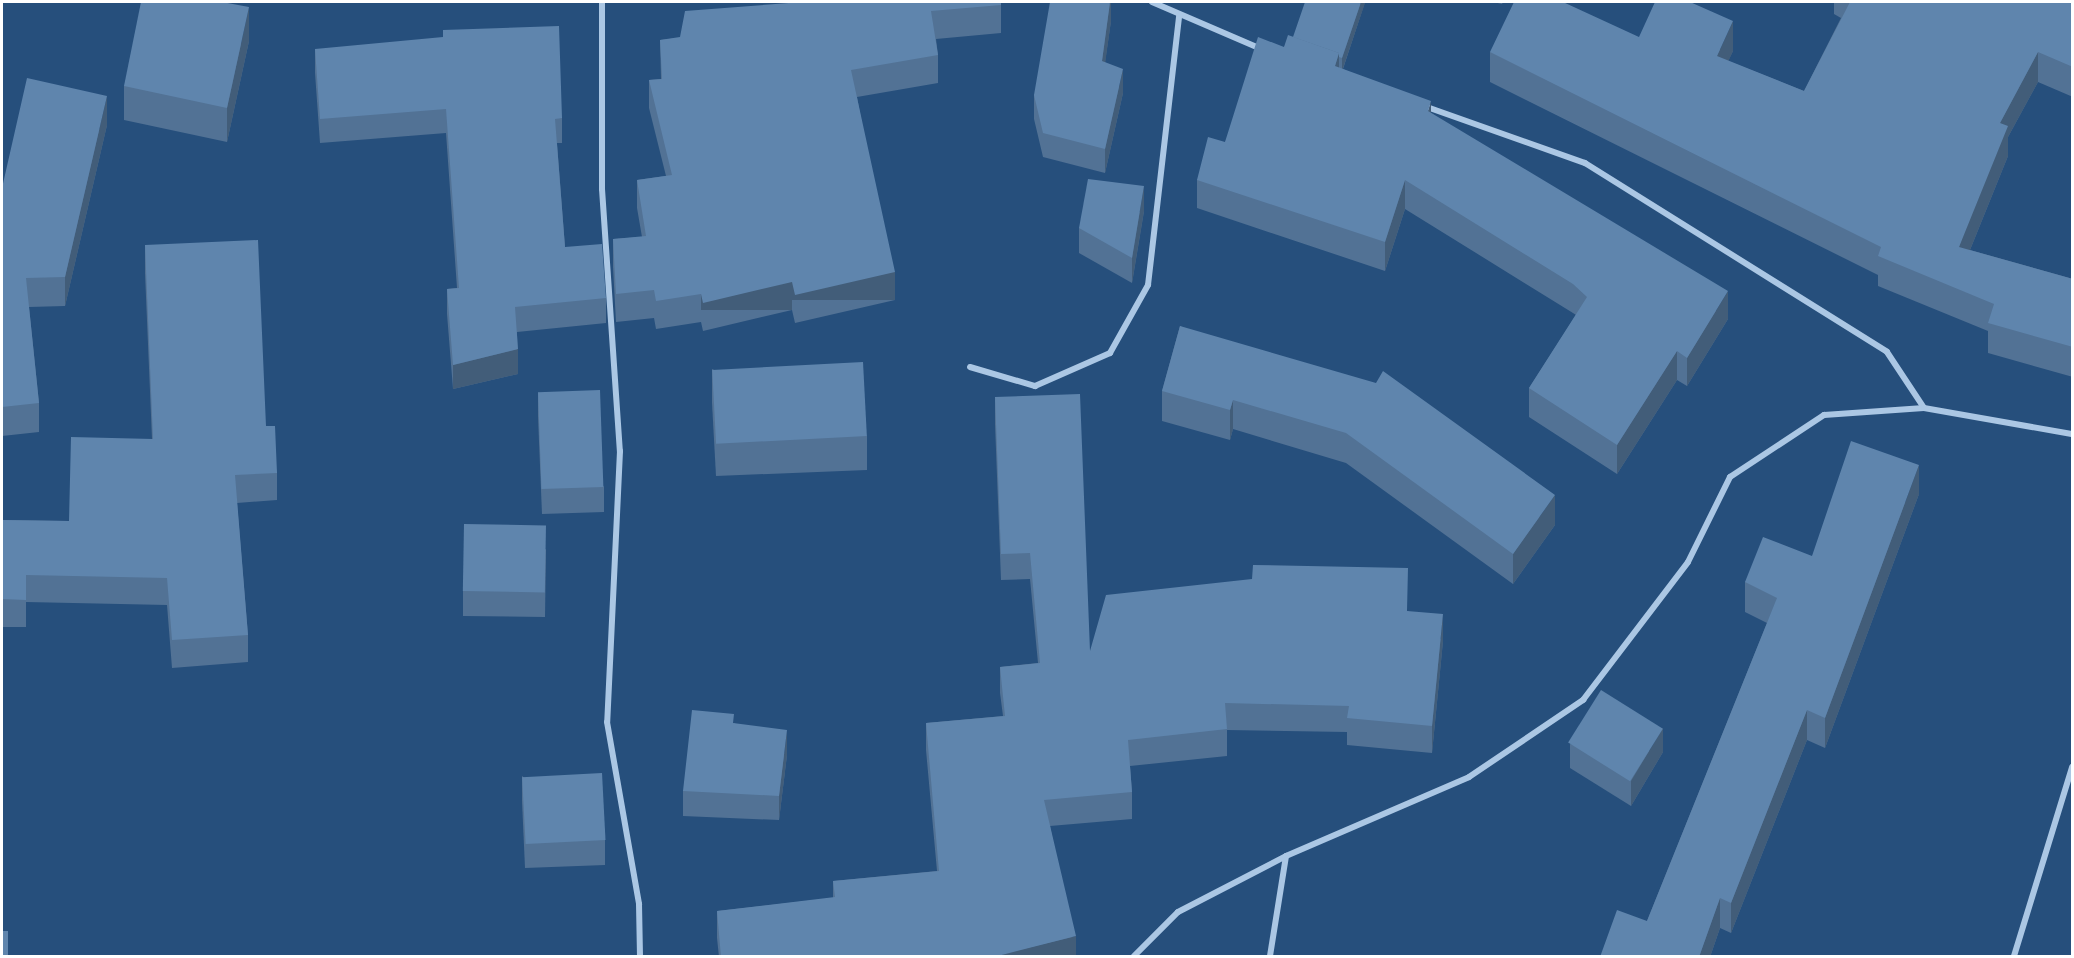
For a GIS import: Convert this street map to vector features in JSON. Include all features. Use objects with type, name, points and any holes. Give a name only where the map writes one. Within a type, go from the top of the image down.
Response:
[{"type":"street","points":[[602,2],[602,189],[621,451],[606,722],[639,904],[640,957]]},
{"type":"street","points":[[1152,2],[1179,16],[1274,53]]},
{"type":"street","points":[[970,367],[1035,386],[1110,354],[1148,285],[1179,16]]},
{"type":"street","points":[[1419,104],[1585,163],[1887,352],[1924,408]]},
{"type":"street","points":[[1134,957],[1178,912],[1286,856],[1469,777],[1583,700],[1688,562],[1731,477],[1824,415],[1924,408],[2073,434]]},
{"type":"street","points":[[2014,957],[2073,767]]},
{"type":"street","points":[[1270,957],[1286,856]]},
{"type":"building","points":[[141,2],[222,2],[249,7],[227,108],[124,86]]},
{"type":"building","points":[[802,2],[1001,2],[1001,5],[931,11],[938,55],[851,70],[895,272],[795,295],[792,282],[703,303],[701,294],[656,301],[654,290],[616,294],[613,239],[646,236],[637,180],[672,175],[649,80],[662,79],[660,40],[680,37],[685,11]]},
{"type":"building","points":[[1050,2],[1110,2],[1102,61],[1123,69],[1105,149],[1043,133],[1034,95]]},
{"type":"building","points":[[1305,2],[1361,2],[1342,58],[1339,57],[1339,53],[1293,37]]},
{"type":"building","points":[[1514,2],[1563,2],[1639,37],[1655,2],[1690,2],[1733,21],[1717,56],[1804,91],[1850,2],[2073,2],[2073,67],[2038,52],[2000,123],[2008,126],[1959,247],[2073,279],[2073,347],[1988,323],[1994,304],[1878,256],[1881,247],[1490,52]]},
{"type":"building","points":[[559,26],[562,118],[555,119],[565,247],[602,244],[606,298],[515,307],[518,349],[453,365],[447,289],[459,288],[446,109],[320,119],[315,49],[443,37],[443,30]]},
{"type":"building","points":[[1288,35],[1339,53],[1335,66],[1431,101],[1428,111],[1728,291],[1687,358],[1677,351],[1617,445],[1529,388],[1587,297],[1573,284],[1405,180],[1385,242],[1197,180],[1208,137],[1225,142],[1258,37],[1284,47]]},
{"type":"building","points":[[27,78],[107,96],[65,277],[26,278],[39,403],[2,407],[2,188]]},
{"type":"building","points":[[1088,179],[1144,186],[1132,258],[1079,228]]},
{"type":"building","points":[[258,240],[266,426],[275,426],[277,473],[235,475],[248,635],[172,640],[167,578],[26,575],[26,600],[2,599],[2,520],[69,521],[71,437],[153,439],[145,245]]},
{"type":"building","points":[[1180,326],[1376,383],[1383,371],[1555,495],[1513,554],[1346,433],[1233,400],[1230,410],[1162,391]]},
{"type":"building","points":[[863,362],[867,436],[716,444],[712,370]]},
{"type":"building","points":[[600,390],[603,487],[541,489],[538,392]]},
{"type":"building","points":[[1080,394],[1090,651],[1106,595],[1252,579],[1253,565],[1408,568],[1407,611],[1443,614],[1432,726],[1347,718],[1349,706],[1225,703],[1227,729],[1128,740],[1132,792],[1044,800],[1076,936],[994,957],[721,957],[717,911],[835,897],[833,881],[939,871],[926,723],[1005,716],[1000,667],[1040,663],[1030,553],[1001,554],[995,397]]},
{"type":"building","points":[[1851,441],[1919,465],[1825,718],[1807,710],[1731,903],[1720,898],[1699,957],[1600,957],[1617,910],[1647,921],[1777,598],[1745,582],[1763,537],[1812,556]]},
{"type":"building","points":[[464,524],[546,525],[545,592],[463,591]]},
{"type":"building","points":[[1601,690],[1663,729],[1630,781],[1568,743]]},
{"type":"building","points":[[692,710],[734,714],[733,723],[787,730],[779,796],[683,791]]},
{"type":"building","points":[[602,773],[606,840],[526,844],[522,777]]},
{"type":"building","points":[[2,931],[8,931],[8,956],[2,956]]}]
